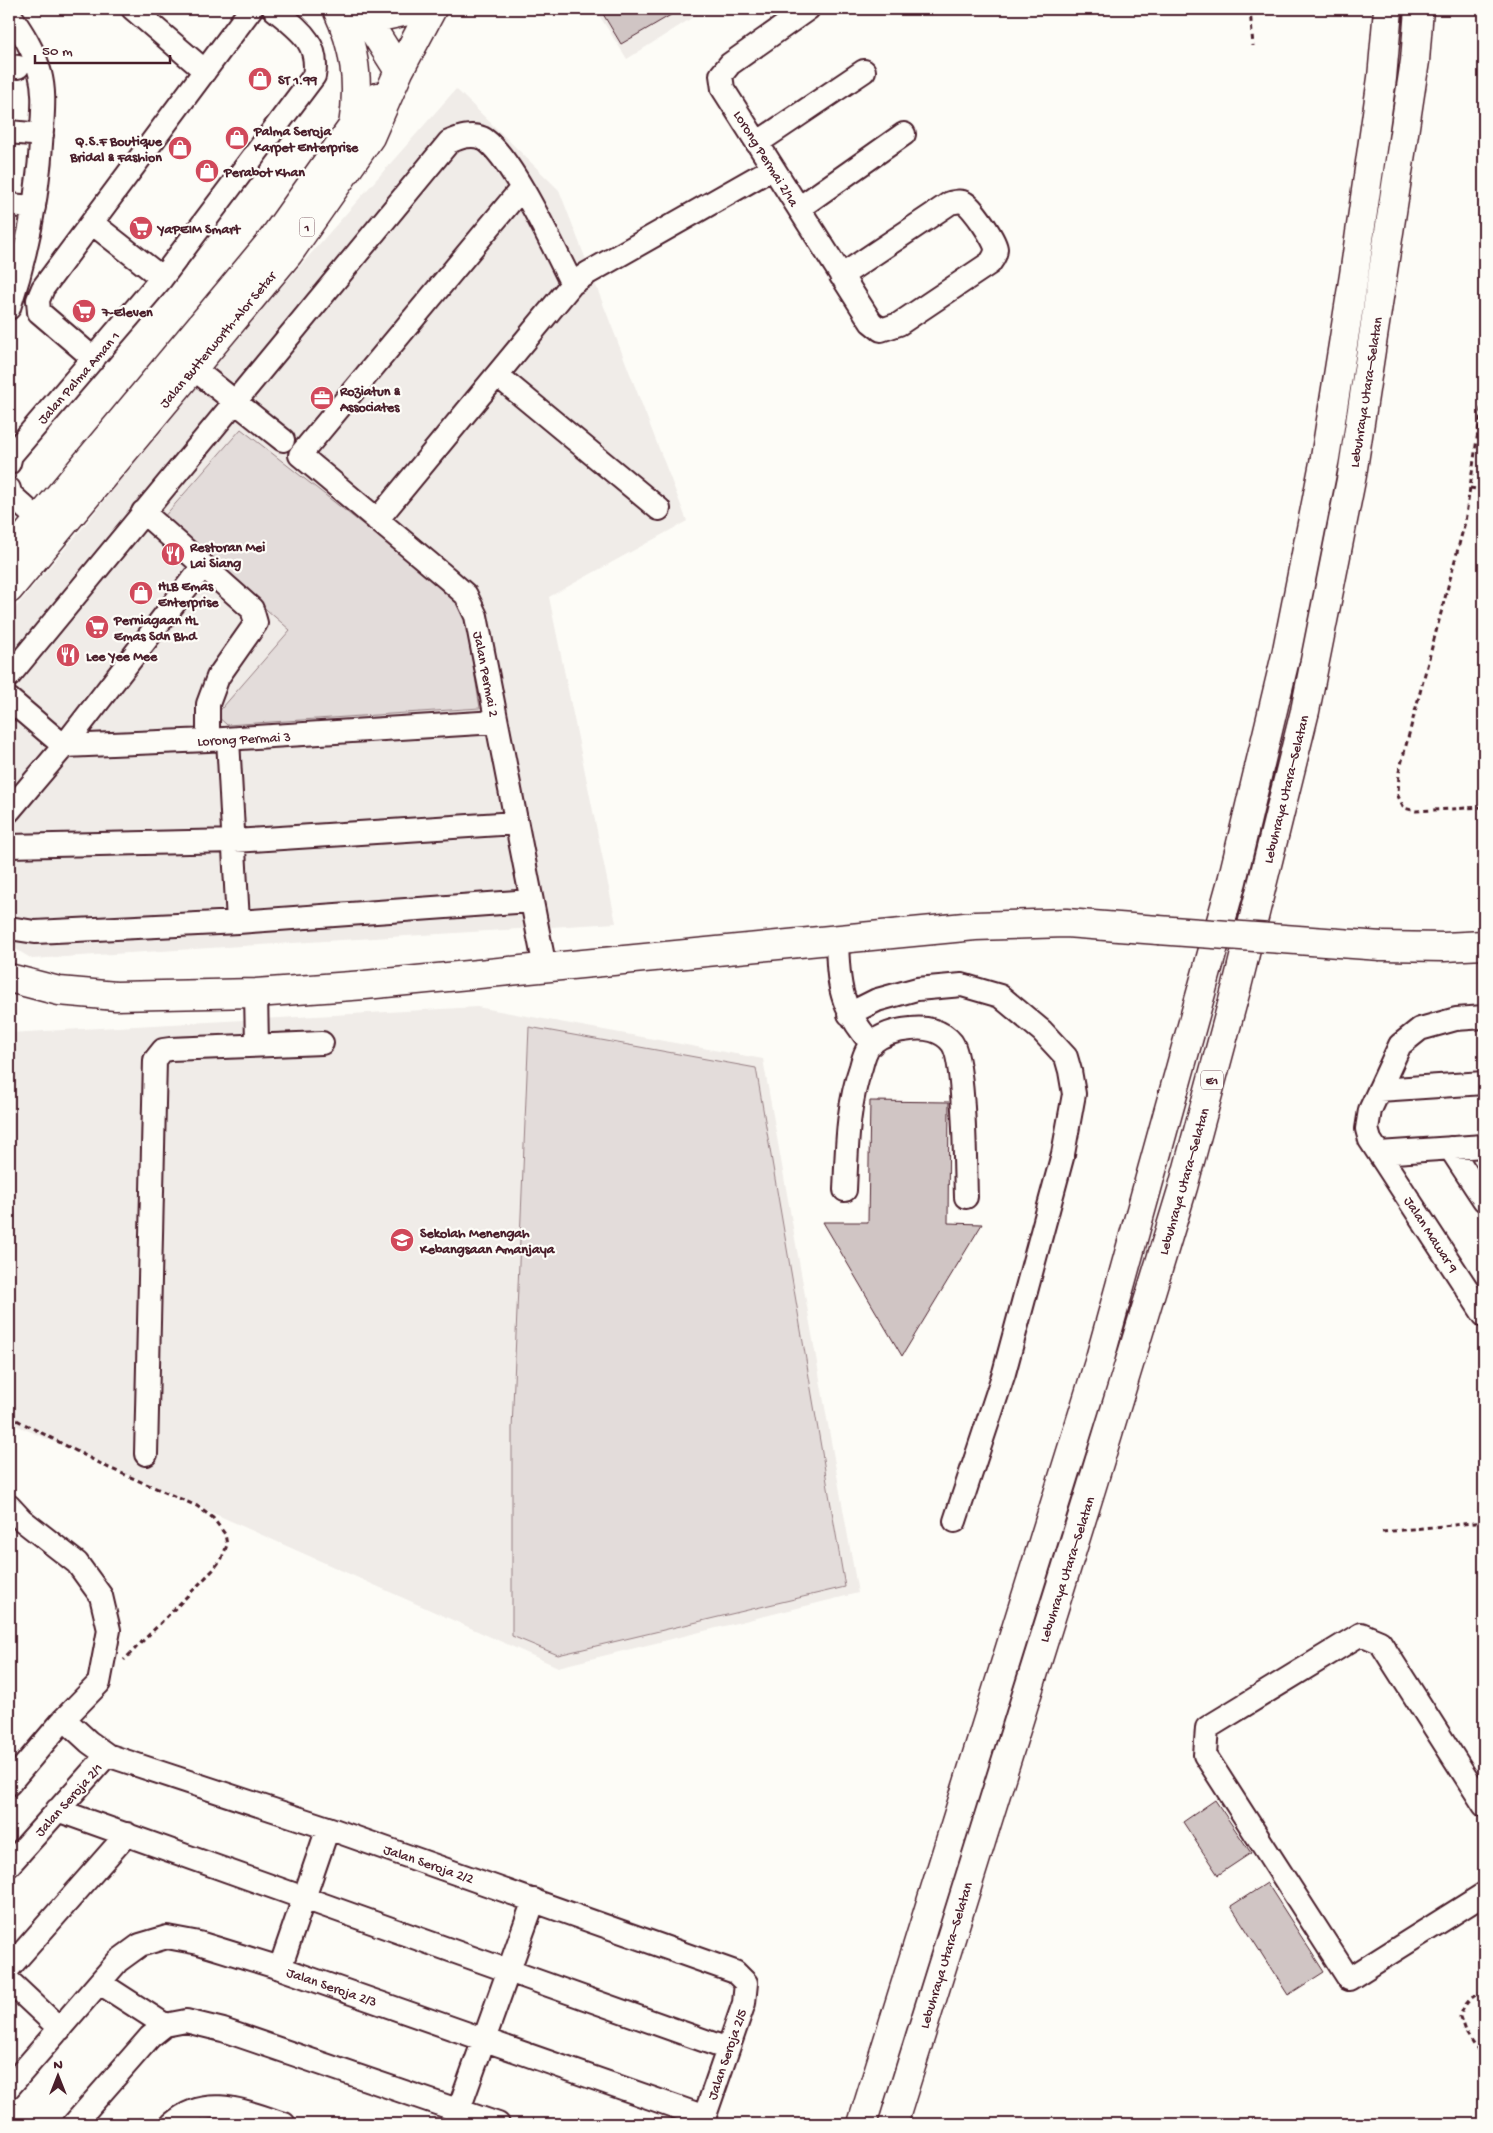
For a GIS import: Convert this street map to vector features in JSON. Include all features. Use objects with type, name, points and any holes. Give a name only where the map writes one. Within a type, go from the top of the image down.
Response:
[{"type":"main road","points":[[343,11],[389,15],[417,9]]},
{"type":"main road","name":"Jalan Butterworth-Alor Setar","points":[[9,589],[46,528],[184,362],[288,253],[370,137],[399,70],[432,9]]},
{"type":"main road","name":"Lebuhraya Utara–Selatan","points":[[862,2124],[1099,1362],[1232,881],[1286,655],[1325,458],[1378,108],[1388,9]]},
{"type":"main road","name":"Lebuhraya Utara–Selatan","points":[[893,2124],[1092,1489],[1183,1187],[1237,986],[1305,711],[1352,475],[1415,61],[1419,9]]},
{"type":"main road","points":[[343,11],[366,23],[375,33],[399,70]]},
{"type":"main road","points":[[343,11],[356,65],[357,92],[353,126]]},
{"type":"main road","name":"Jalan Butterworth-Alor Setar","points":[[184,362],[353,126],[399,70]]},
{"type":"main road","name":"Jalan Butterworth-Alor Setar","points":[[9,556],[46,528]]},
{"type":"main road","points":[[9,978],[59,991],[116,996],[256,993],[365,986],[1016,923],[1066,923],[1382,946],[1484,946]]},
{"type":"street","points":[[133,9],[205,71]]},
{"type":"street","points":[[94,360],[39,312],[38,300],[43,288],[251,9]]},
{"type":"street","name":"Jalan Palma Aman 1","points":[[9,463],[11,455],[162,278],[314,76],[317,62],[313,50],[301,32],[274,9]]},
{"type":"street","name":"Lorong Permai 2/1a","points":[[808,9],[730,64],[721,75],[723,89],[841,276],[871,322],[881,330],[899,324],[990,263],[996,248],[994,240],[968,204],[956,201],[950,203],[841,276]]},
{"type":"street","points":[[9,13],[17,35],[40,72],[44,94],[42,134],[34,207],[14,277],[9,308]]},
{"type":"street","points":[[757,142],[864,71]]},
{"type":"street","points":[[9,132],[42,134]]},
{"type":"street","points":[[799,208],[904,134]]},
{"type":"street","points":[[9,676],[449,142],[463,136],[481,138],[496,150],[511,170],[572,284]]},
{"type":"street","points":[[377,520],[572,284],[588,273],[773,168]]},
{"type":"street","name":"Jalan Permai 2","points":[[521,189],[300,455],[466,595],[476,616],[544,968]]},
{"type":"street","points":[[9,205],[34,207]]},
{"type":"street","points":[[92,224],[162,278]]},
{"type":"street","points":[[184,362],[283,440]]},
{"type":"street","points":[[496,375],[659,508]]},
{"type":"street","points":[[9,489],[10,494],[46,528]]},
{"type":"street","points":[[143,512],[252,609],[256,623],[218,677],[208,704],[218,740],[234,841],[238,922]]},
{"type":"street","points":[[9,811],[64,746],[203,566]]},
{"type":"street","points":[[9,699],[64,746]]},
{"type":"street","name":"Lorong Permai 3","points":[[64,746],[218,740],[496,722]]},
{"type":"street","points":[[9,846],[234,841],[516,823]]},
{"type":"street","points":[[9,928],[35,932],[238,922],[531,901]]},
{"type":"street","points":[[837,939],[838,972],[842,995],[856,1025],[872,1044]]},
{"type":"street","points":[[850,1014],[877,1000],[916,989],[962,986],[1000,996],[1042,1031],[1066,1057],[1070,1071],[1074,1094],[1064,1154],[1004,1373],[955,1521]]},
{"type":"street","points":[[256,993],[257,1045]]},
{"type":"street","name":"Jalan Mawar 9","points":[[1484,1017],[1456,1019],[1420,1029],[1400,1045],[1370,1110],[1367,1129],[1370,1140],[1484,1315]]},
{"type":"street","points":[[845,1190],[847,1133],[854,1087],[864,1057],[872,1044],[896,1030],[917,1028],[938,1031],[952,1043],[962,1100],[966,1197]]},
{"type":"street","points":[[146,1454],[155,1060],[163,1050],[322,1043]]},
{"type":"street","points":[[1379,1090],[1484,1083]]},
{"type":"street","points":[[1379,1153],[1484,1146]]},
{"type":"street","points":[[1450,1148],[1484,1200]]},
{"type":"street","points":[[9,1506],[22,1520],[78,1563],[101,1596],[109,1630],[99,1683],[64,1719],[9,1784]]},
{"type":"street","points":[[1484,1805],[1380,1642],[1361,1634],[1206,1728],[1205,1755],[1349,1979],[1484,1894]]},
{"type":"street","name":"Jalan Seroja 2/2","points":[[64,1719],[88,1742],[107,1755],[328,1828],[735,1972],[746,1984]]},
{"type":"street","name":"Jalan Seroja 2/1","points":[[9,1865],[107,1755]]},
{"type":"street","points":[[57,1810],[728,2049]]},
{"type":"street","points":[[280,1968],[328,1828]]},
{"type":"street","points":[[9,1968],[127,1834]]},
{"type":"street","points":[[456,2117],[534,1900]]},
{"type":"street","name":"Jalan Seroja 2/3","points":[[9,2087],[118,1961],[140,1945],[167,1937],[199,1943],[280,1968],[483,2039],[703,2121]]},
{"type":"street","points":[[9,1981],[60,2029]]},
{"type":"street","points":[[100,1983],[165,2024]]},
{"type":"street","name":"Jalan Seroja 2/5","points":[[703,2121],[744,2003],[746,1984]]},
{"type":"street","points":[[74,2124],[150,2037],[165,2024],[186,2021],[223,2030],[456,2117],[498,2124]]},
{"type":"street","points":[[172,2124],[182,2116],[200,2108],[220,2107],[241,2110],[284,2124]]},
{"type":"path","points":[[1250,9],[1253,46]]},
{"type":"path","points":[[1484,390],[1465,522],[1399,772],[1398,796],[1404,808],[1416,811],[1484,807]]},
{"type":"path","points":[[1470,488],[1484,490]]},
{"type":"path","points":[[9,1416],[107,1467],[197,1506],[213,1518],[225,1534],[227,1545],[222,1558],[212,1570],[144,1642],[99,1683]]},
{"type":"path","points":[[1382,1532],[1484,1522]]},
{"type":"path","points":[[1484,1991],[1474,1995],[1463,2007],[1460,2017],[1465,2031],[1484,2060]]},
{"type":"shaded area","points":[[595,9],[706,9],[627,59]]},
{"type":"shaded area","points":[[456,89],[559,190],[687,521],[549,597],[616,923],[32,959],[9,945],[9,615],[85,525],[181,401]]},
{"type":"shaded area","points":[[241,429],[463,603],[480,708],[227,725],[216,715],[290,630],[162,519]]},
{"type":"shaded area","name":"Sekolah Menengah Kebangsaan Amanjaya","points":[[477,1007],[763,1059],[858,1593],[558,1667],[9,1422],[9,1033]]},
{"type":"shaded area","points":[[529,1027],[756,1068],[845,1587],[558,1655],[512,1636],[512,1429]]},
{"type":"building","points":[[600,9],[681,9],[621,44]]},
{"type":"building","points":[[870,1101],[949,1102],[948,1223],[982,1224],[902,1356],[823,1222],[868,1222]]},
{"type":"building","points":[[1215,1800],[1251,1853],[1218,1875],[1183,1822]]},
{"type":"building","points":[[1267,1883],[1324,1972],[1288,1995],[1231,1906]]},
{"type":"place","name":"ST 1.99","points":[[260,79]]},
{"type":"place","name":"Palma Seroja Karpet Enterprise","points":[[237,138]]},
{"type":"place","name":"Q.S.F Boutique Bridal & Fashion","points":[[180,148]]},
{"type":"place","name":"Perabot Khan","points":[[207,171]]},
{"type":"place","name":"YaPEIM Smart","points":[[141,228]]},
{"type":"place","name":"7-Eleven","points":[[84,311]]},
{"type":"place","name":"Roziatun & Associates","points":[[322,398]]},
{"type":"place","name":"Restoran Mei Lai Siang","points":[[173,554]]},
{"type":"place","name":"HLB Emas Enterprise","points":[[141,593]]},
{"type":"place","name":"Perniagaan HL Emas Sdn Bhd","points":[[97,627]]},
{"type":"place","name":"Lee Yee Mee","points":[[68,655]]},
{"type":"place","name":"Sekolah Menengah Kebangsaan Amanjaya","points":[[402,1240]]}]
